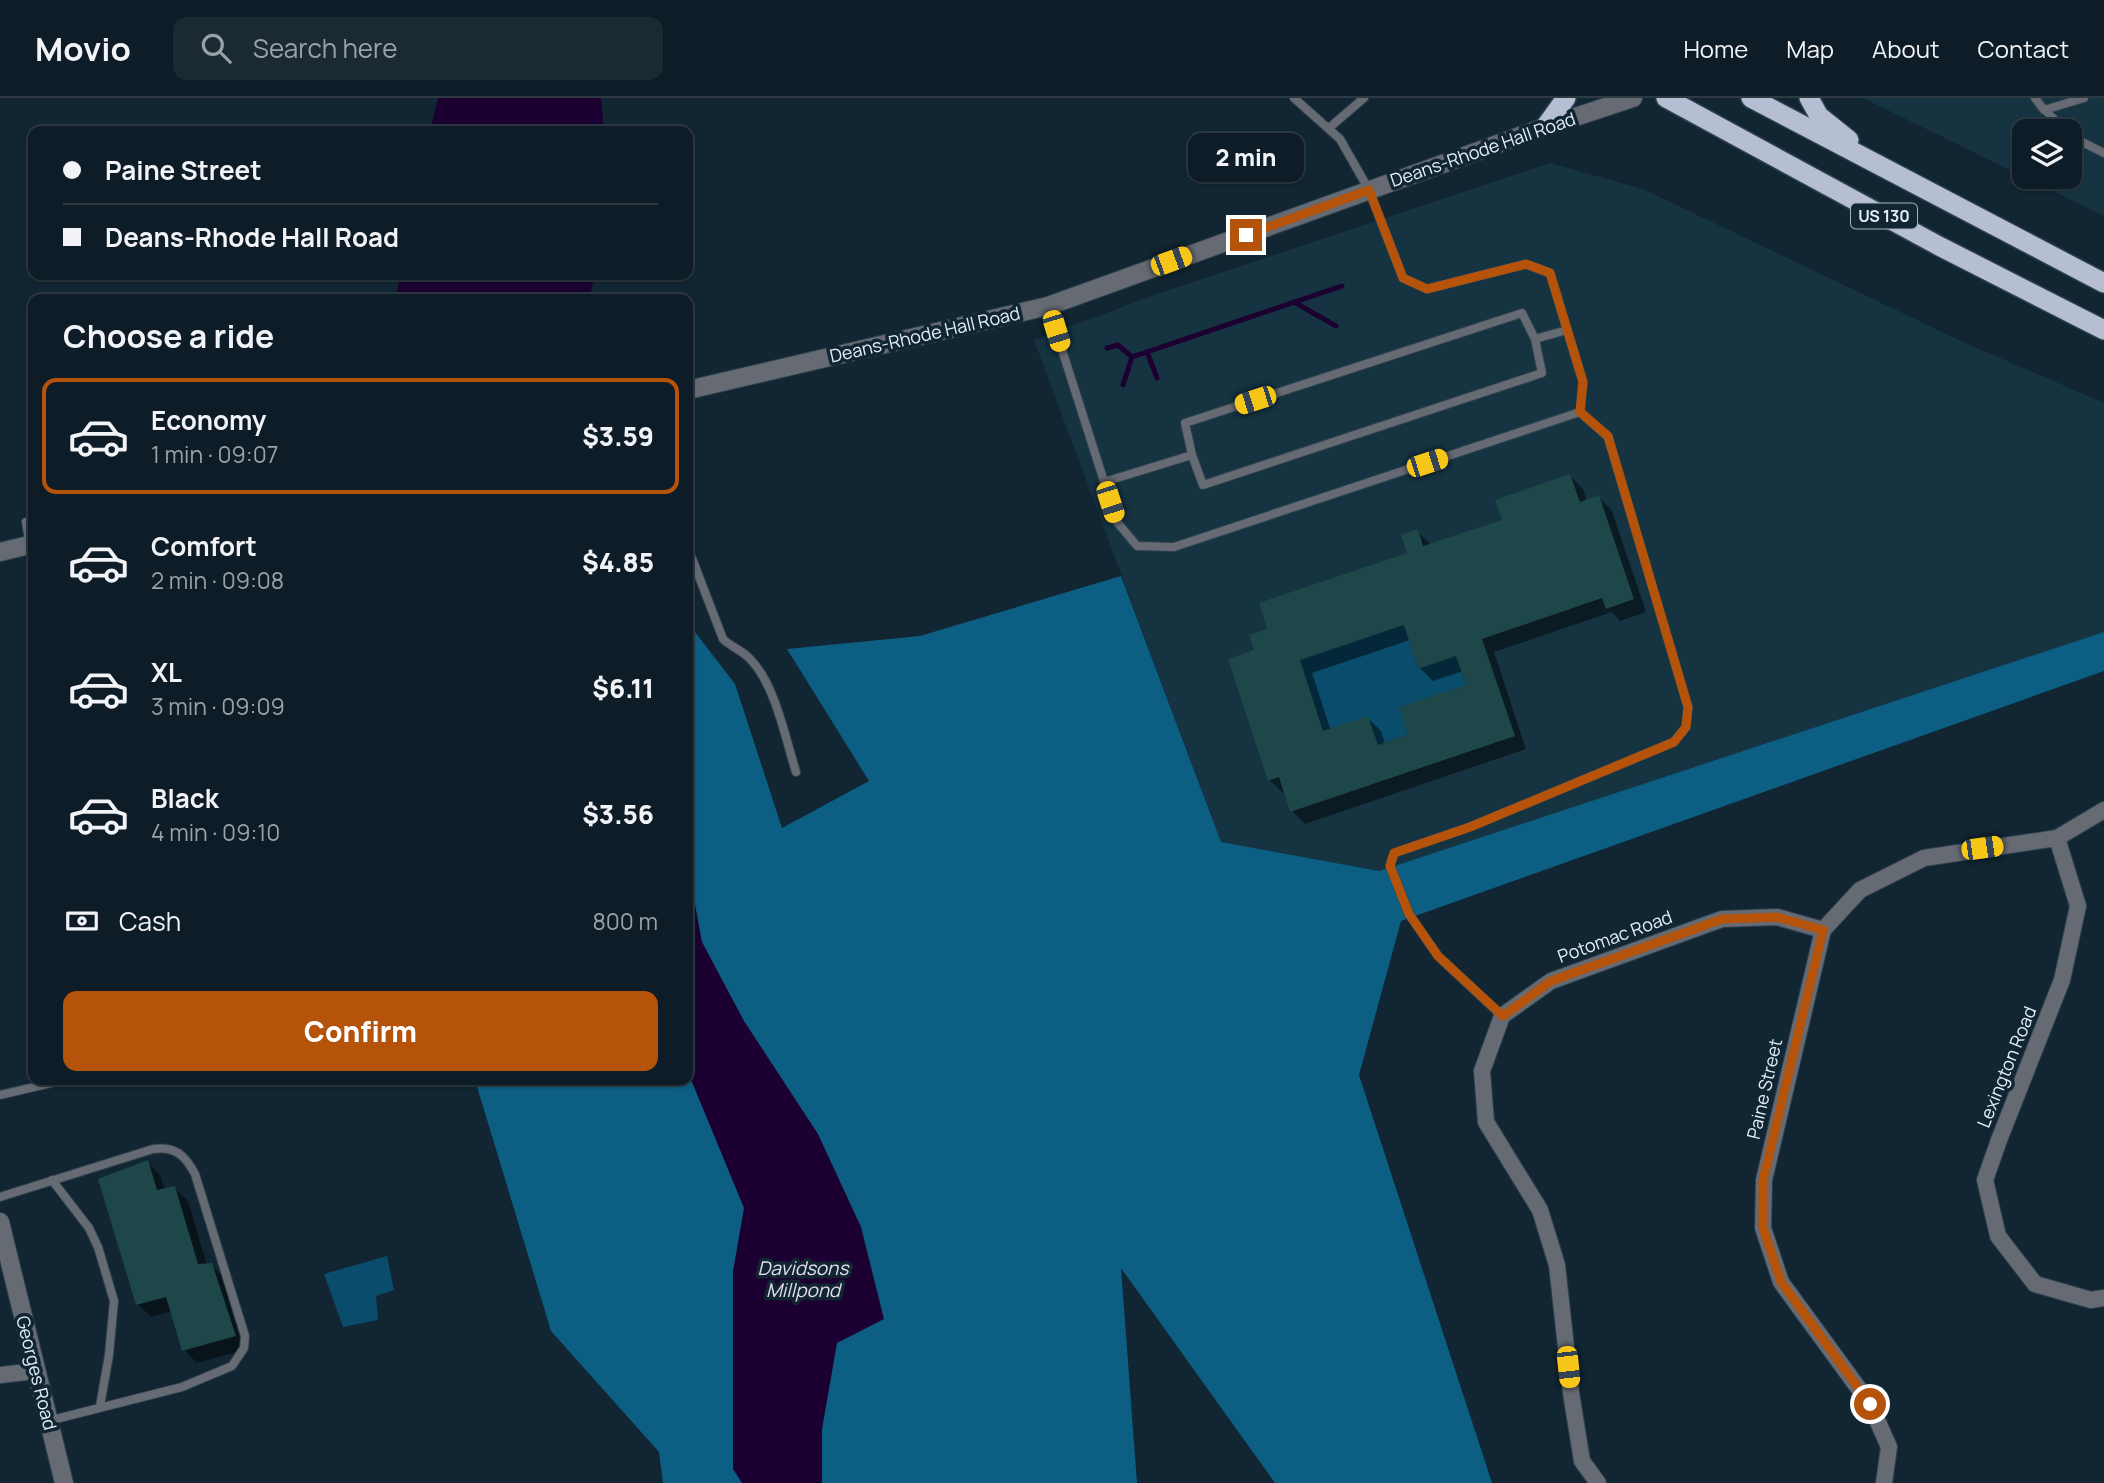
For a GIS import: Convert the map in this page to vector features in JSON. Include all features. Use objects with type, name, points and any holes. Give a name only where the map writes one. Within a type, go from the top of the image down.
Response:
[{"type":"highway","points":[[1545,127],[1566,98]]},
{"type":"highway","name":"US 130","points":[[1666,98],[1939,246],[2104,330]]},
{"type":"highway","name":"US 130","points":[[1751,98],[2104,283]]},
{"type":"highway","points":[[1809,98],[1819,116],[1885,169]]},
{"type":"street","name":"Deans-Rhode Hall Road","points":[[693,389],[1048,306],[1545,127],[1633,98]]},
{"type":"street","points":[[0,552],[28,546]]},
{"type":"street","points":[[2057,838],[2104,810]]},
{"type":"street","name":"Paine Street","points":[[1884,1483],[1889,1447],[1870,1404],[1781,1282],[1763,1228],[1763,1180],[1823,930],[1860,890],[1924,858],[2057,838]]},
{"type":"street","name":"Lexington Road","points":[[2057,838],[2078,906],[2062,980],[1998,1140],[1985,1180],[1998,1236],[2035,1284],[2091,1300],[2104,1298]]},
{"type":"street","name":"Potomac Road","points":[[1503,1016],[1551,981],[1722,919],[1777,917],[1823,930]]},
{"type":"street","points":[[1503,1016],[1482,1071],[1486,1122],[1540,1210],[1557,1265],[1570,1393],[1582,1461],[1598,1483]]},
{"type":"street","name":"Georges Road","points":[[0,1222],[64,1483]]},
{"type":"street","points":[[0,1376],[35,1371]]},
{"type":"lane","points":[[1294,98],[1340,139],[1369,190],[1403,278],[1427,289],[1526,264],[1550,273],[1583,382],[1580,412]]},
{"type":"lane","points":[[1329,128],[1364,98]]},
{"type":"lane","points":[[2035,98],[2054,119]]},
{"type":"lane","points":[[2045,110],[2084,98]]},
{"type":"lane","points":[[2082,142],[2104,153]]},
{"type":"lane","points":[[1048,306],[1117,522],[1137,546],[1174,547],[1580,412]]},
{"type":"lane","points":[[1522,313],[1535,339],[1542,373],[1203,485],[1192,455],[1185,423],[1522,313]]},
{"type":"lane","points":[[1535,339],[1567,330]]},
{"type":"lane","points":[[1503,1016],[1438,956],[1409,914],[1390,866],[1394,853],[1470,827],[1618,767],[1674,742],[1686,727],[1688,707],[1608,436],[1580,412]]},
{"type":"lane","points":[[1104,482],[1192,455]]},
{"type":"lane","points":[[26,522],[28,530]]},
{"type":"lane","points":[[693,561],[723,639],[749,657],[767,682],[796,772]]},
{"type":"lane","points":[[0,1095],[43,1085]]},
{"type":"lane","points":[[0,1197],[153,1149],[166,1147],[178,1151],[189,1161],[195,1174],[244,1336],[244,1348],[232,1366],[182,1387],[48,1420]]},
{"type":"lane","points":[[52,1180],[89,1227],[98,1247],[114,1301],[113,1328],[100,1406]]},
{"type":"shaded area","points":[[1863,98],[2104,98],[2104,216],[2049,189],[2082,189],[2082,119],[2012,119],[2012,171]]},
{"type":"shaded area","points":[[1550,163],[1643,189],[1963,342],[2104,403],[2104,632],[1379,871],[1221,842],[1034,340],[1157,294]]},
{"type":"shaded area","points":[[1121,576],[1221,842],[1379,871],[2104,632],[2104,671],[1401,921],[1359,1075],[1492,1483],[1275,1483],[1121,1268],[1137,1483],[663,1483],[659,1452],[551,1331],[477,1085],[693,1085],[693,629],[735,684],[782,828],[869,781],[787,649],[920,636]]},
{"type":"shaded area","points":[[1404,625],[1418,669],[1456,656],[1466,685],[1400,707],[1408,734],[1378,745],[1323,731],[1305,677],[1274,668]]},
{"type":"shaded area","points":[[387,1256],[394,1290],[376,1296],[378,1320],[343,1327],[324,1274]]},
{"type":"water","points":[[438,98],[601,98],[604,126],[431,126]]},
{"type":"water","points":[[399,280],[594,280],[590,294],[397,294]]},
{"type":"water","name":"Davidsons Millpond","points":[[693,894],[702,942],[744,1021],[818,1134],[861,1227],[884,1319],[837,1343],[822,1429],[822,1483],[742,1483],[733,1469],[733,1271],[744,1208],[693,1084]]},
{"type":"building","points":[[1570,474],[1580,502],[1599,495],[1634,599],[1606,609],[1602,598],[1482,639],[1515,736],[1290,812],[1279,777],[1268,781],[1228,659],[1254,650],[1249,635],[1267,629],[1259,603],[1407,553],[1401,535],[1418,529],[1423,546],[1502,520],[1495,500]],"holes":[[[1404,625],[1418,669],[1456,656],[1466,685],[1399,707],[1408,734],[1378,745],[1368,716],[1323,731],[1300,660]]]},
{"type":"building","points":[[148,1160],[157,1190],[175,1186],[198,1264],[212,1263],[236,1336],[182,1351],[166,1297],[136,1305],[98,1179]]},
{"type":"waterway","points":[[1123,385],[1132,357],[1342,286]]},
{"type":"waterway","points":[[1294,302],[1336,326]]},
{"type":"waterway","points":[[1107,348],[1118,345],[1132,357]]},
{"type":"waterway","points":[[1147,352],[1157,378]]},
{"type":"route","points":[[1246,235],[1369,190],[1403,278],[1427,289],[1526,264],[1550,273],[1583,382],[1580,412],[1608,436],[1688,707],[1686,727],[1674,742],[1618,767],[1470,827],[1394,853],[1390,866],[1409,914],[1438,956],[1503,1016],[1551,981],[1722,919],[1777,917],[1823,930],[1763,1180],[1763,1228],[1781,1282],[1870,1404]]}]
